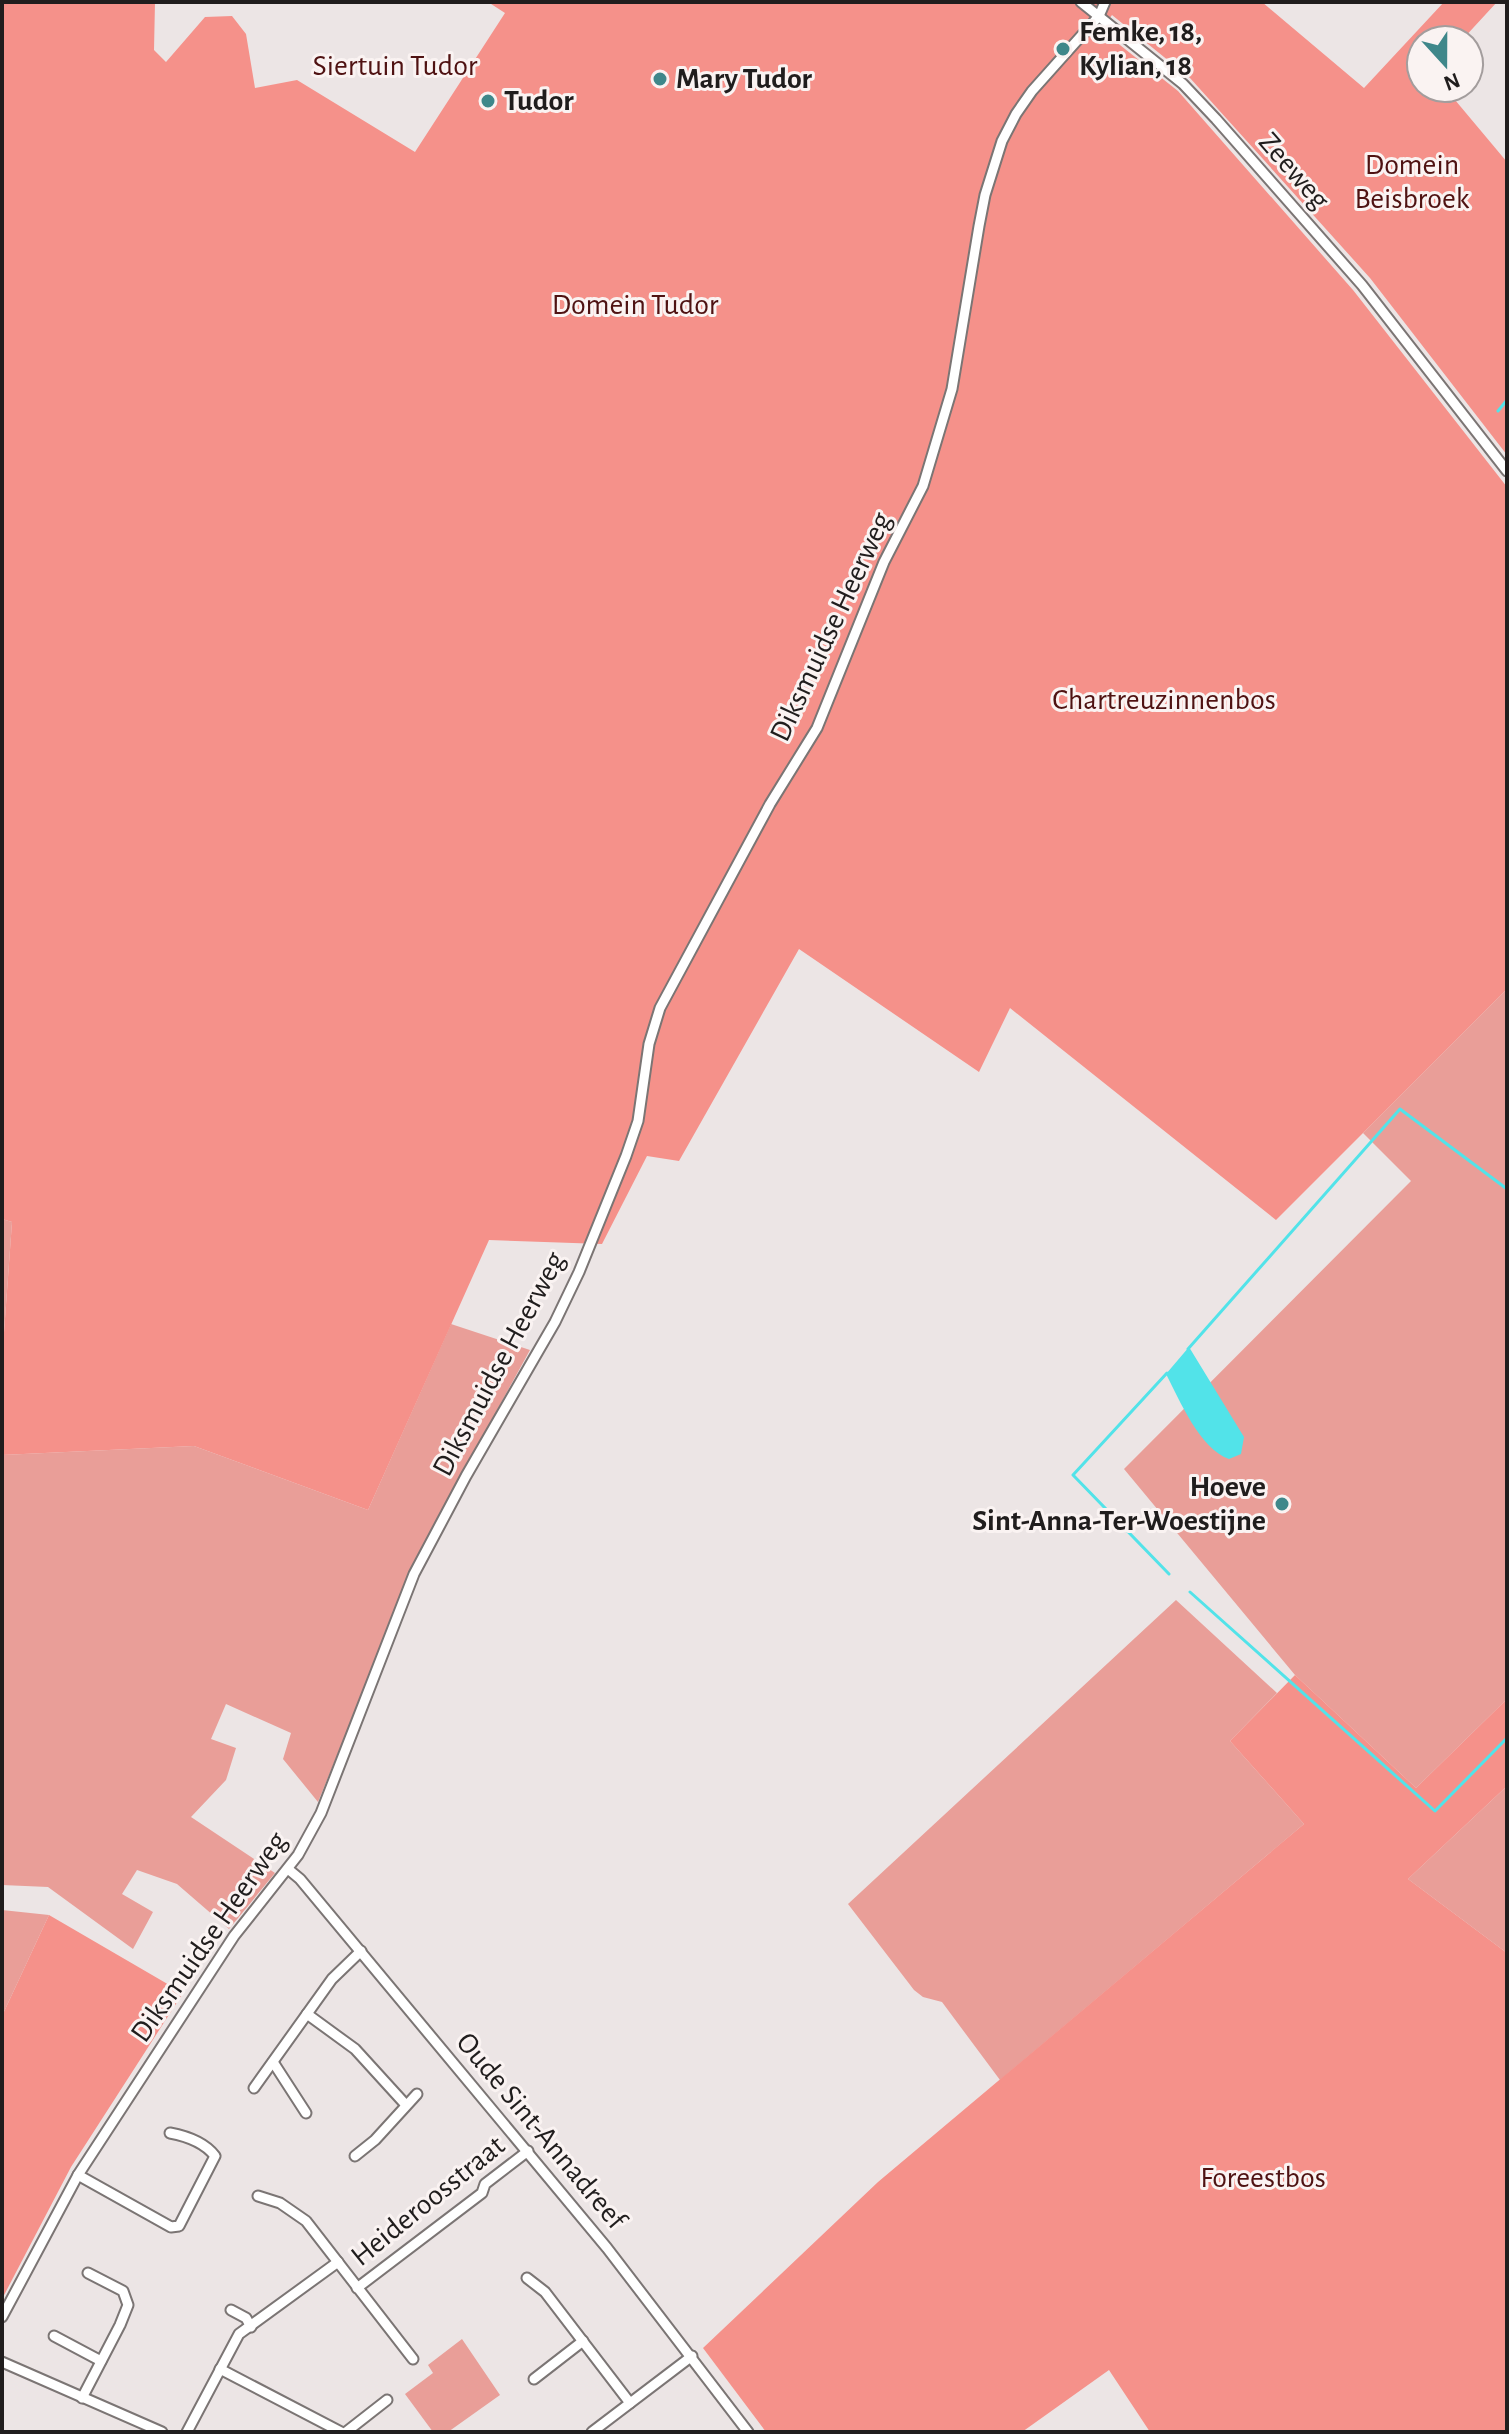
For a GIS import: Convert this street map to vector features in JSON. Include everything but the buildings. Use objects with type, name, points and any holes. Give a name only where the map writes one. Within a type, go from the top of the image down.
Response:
[{"type":"street","name":"Zeeweg","points":[[1081,2],[1183,84],[1216,119],[1362,285],[1507,471]]},
{"type":"street","name":"Diksmuidse Heerweg","points":[[2,2317],[78,2175],[234,1936],[288,1869],[321,1813],[414,1574],[473,1463],[555,1322],[579,1272],[638,1121],[649,1044],[660,1008],[770,804],[817,728],[884,562],[923,486],[952,389],[982,210],[1002,141],[1032,91],[1099,16],[1105,2]]},
{"type":"street","name":"Oude Sint-Annadreef","points":[[288,1869],[300,1879],[528,2151],[692,2356],[748,2432]]},
{"type":"street","points":[[254,2088],[332,1979],[361,1951]]},
{"type":"street","points":[[307,2014],[355,2049],[406,2105]]},
{"type":"street","points":[[273,2062],[306,2113]]},
{"type":"street","points":[[355,2156],[375,2140],[417,2094]]},
{"type":"street","points":[[78,2175],[171,2227],[179,2226],[215,2156],[185,2136],[170,2133]]},
{"type":"street","name":"Heideroosstraat","points":[[357,2288],[482,2193],[485,2184],[528,2151]]},
{"type":"street","name":"Heideroosstraat","points":[[258,2196],[280,2203],[313,2229],[413,2359]]},
{"type":"street","name":"Heideroosstraat","points":[[187,2432],[239,2334],[338,2262]]},
{"type":"street","points":[[82,2398],[128,2305],[123,2291],[88,2273]]},
{"type":"street","points":[[527,2278],[545,2292],[630,2403]]},
{"type":"street","points":[[231,2310],[246,2318],[251,2327]]},
{"type":"street","points":[[54,2336],[101,2361]]},
{"type":"street","points":[[534,2379],[583,2341]]},
{"type":"street","points":[[592,2432],[692,2356]]},
{"type":"street","points":[[2,2362],[162,2432]]},
{"type":"street","points":[[220,2369],[343,2432],[387,2400]]},
{"type":"shaded area","points":[[1507,989],[1507,1699],[1416,1788],[1295,1675],[1124,1469],[1411,1181],[1363,1133]]},
{"type":"shaded area","points":[[2,1219],[12,1222],[2,1360]]},
{"type":"shaded area","points":[[451,1324],[530,1350],[423,1545],[318,1802],[283,1759],[291,1733],[226,1704],[211,1739],[236,1748],[226,1780],[191,1817],[275,1873],[229,1929],[177,1884],[137,1870],[122,1894],[153,1912],[133,1949],[48,1887],[2,1885],[2,1455],[194,1446],[368,1510]]},
{"type":"shaded area","points":[[1176,1600],[1277,1693],[1230,1741],[1304,1824],[1000,2080],[942,2002],[923,1997],[914,1990],[848,1904]]},
{"type":"shaded area","points":[[1507,1786],[1507,1953],[1408,1879]]},
{"type":"shaded area","points":[[2,1910],[49,1915],[2,2016]]},
{"type":"shaded area","points":[[462,2339],[500,2395],[448,2432],[433,2432],[405,2394],[433,2373],[428,2365]]},
{"type":"green space","points":[[2,2],[155,2],[154,50],[166,62],[205,17],[232,16],[246,34],[255,88],[297,80],[415,152],[505,13],[488,2],[1262,2],[1364,88],[1405,44],[1405,104],[1458,104],[1507,162],[1507,455],[1370,278],[1190,78],[1112,15],[1101,30],[1178,91],[1353,290],[1507,487],[1507,989],[1276,1220],[1010,1008],[979,1072],[799,949],[679,1161],[647,1156],[602,1244],[489,1240],[368,1510],[194,1446],[2,1455],[2,1360],[12,1222],[2,1219]]},
{"type":"green space","points":[[1444,2],[1497,2],[1477,24],[1424,24]]},
{"type":"green space","name":"Foreestbos","points":[[1295,1675],[1416,1788],[1507,1699],[1507,1786],[1408,1879],[1507,1953],[1507,2432],[1150,2432],[1109,2370],[1022,2432],[766,2432],[703,2348],[878,2182],[1304,1824],[1230,1741]]},
{"type":"green space","points":[[49,1915],[183,1993],[71,2167],[2,2299],[2,2016]]},
{"type":"water","points":[[1189,1347],[1244,1437],[1241,1454],[1229,1459],[1209,1445],[1184,1410],[1166,1374]]},
{"type":"waterway","points":[[1498,411],[1507,400]]},
{"type":"waterway","points":[[1188,1349],[1400,1109],[1507,1189]]},
{"type":"waterway","points":[[1167,1373],[1073,1475],[1169,1574]]},
{"type":"waterway","points":[[1190,1592],[1435,1811],[1507,1738]]},
{"type":"place","name":"Femke, 18, Kylian, 18","points":[[1063,49]]},
{"type":"place","name":"Mary Tudor","points":[[660,79]]},
{"type":"place","name":"Tudor","points":[[488,101]]},
{"type":"place","name":"Hoeve Sint-Anna-Ter-Woestijne","points":[[1282,1504]]},
{"type":"park label","name":"Siertuin Tudor","points":[[395,66]]},
{"type":"park label","name":"Domein Beisbroek","points":[[1412,182]]},
{"type":"park label","name":"Domein Tudor","points":[[635,305]]},
{"type":"park label","name":"Chartreuzinnenbos","points":[[1164,700]]}]
